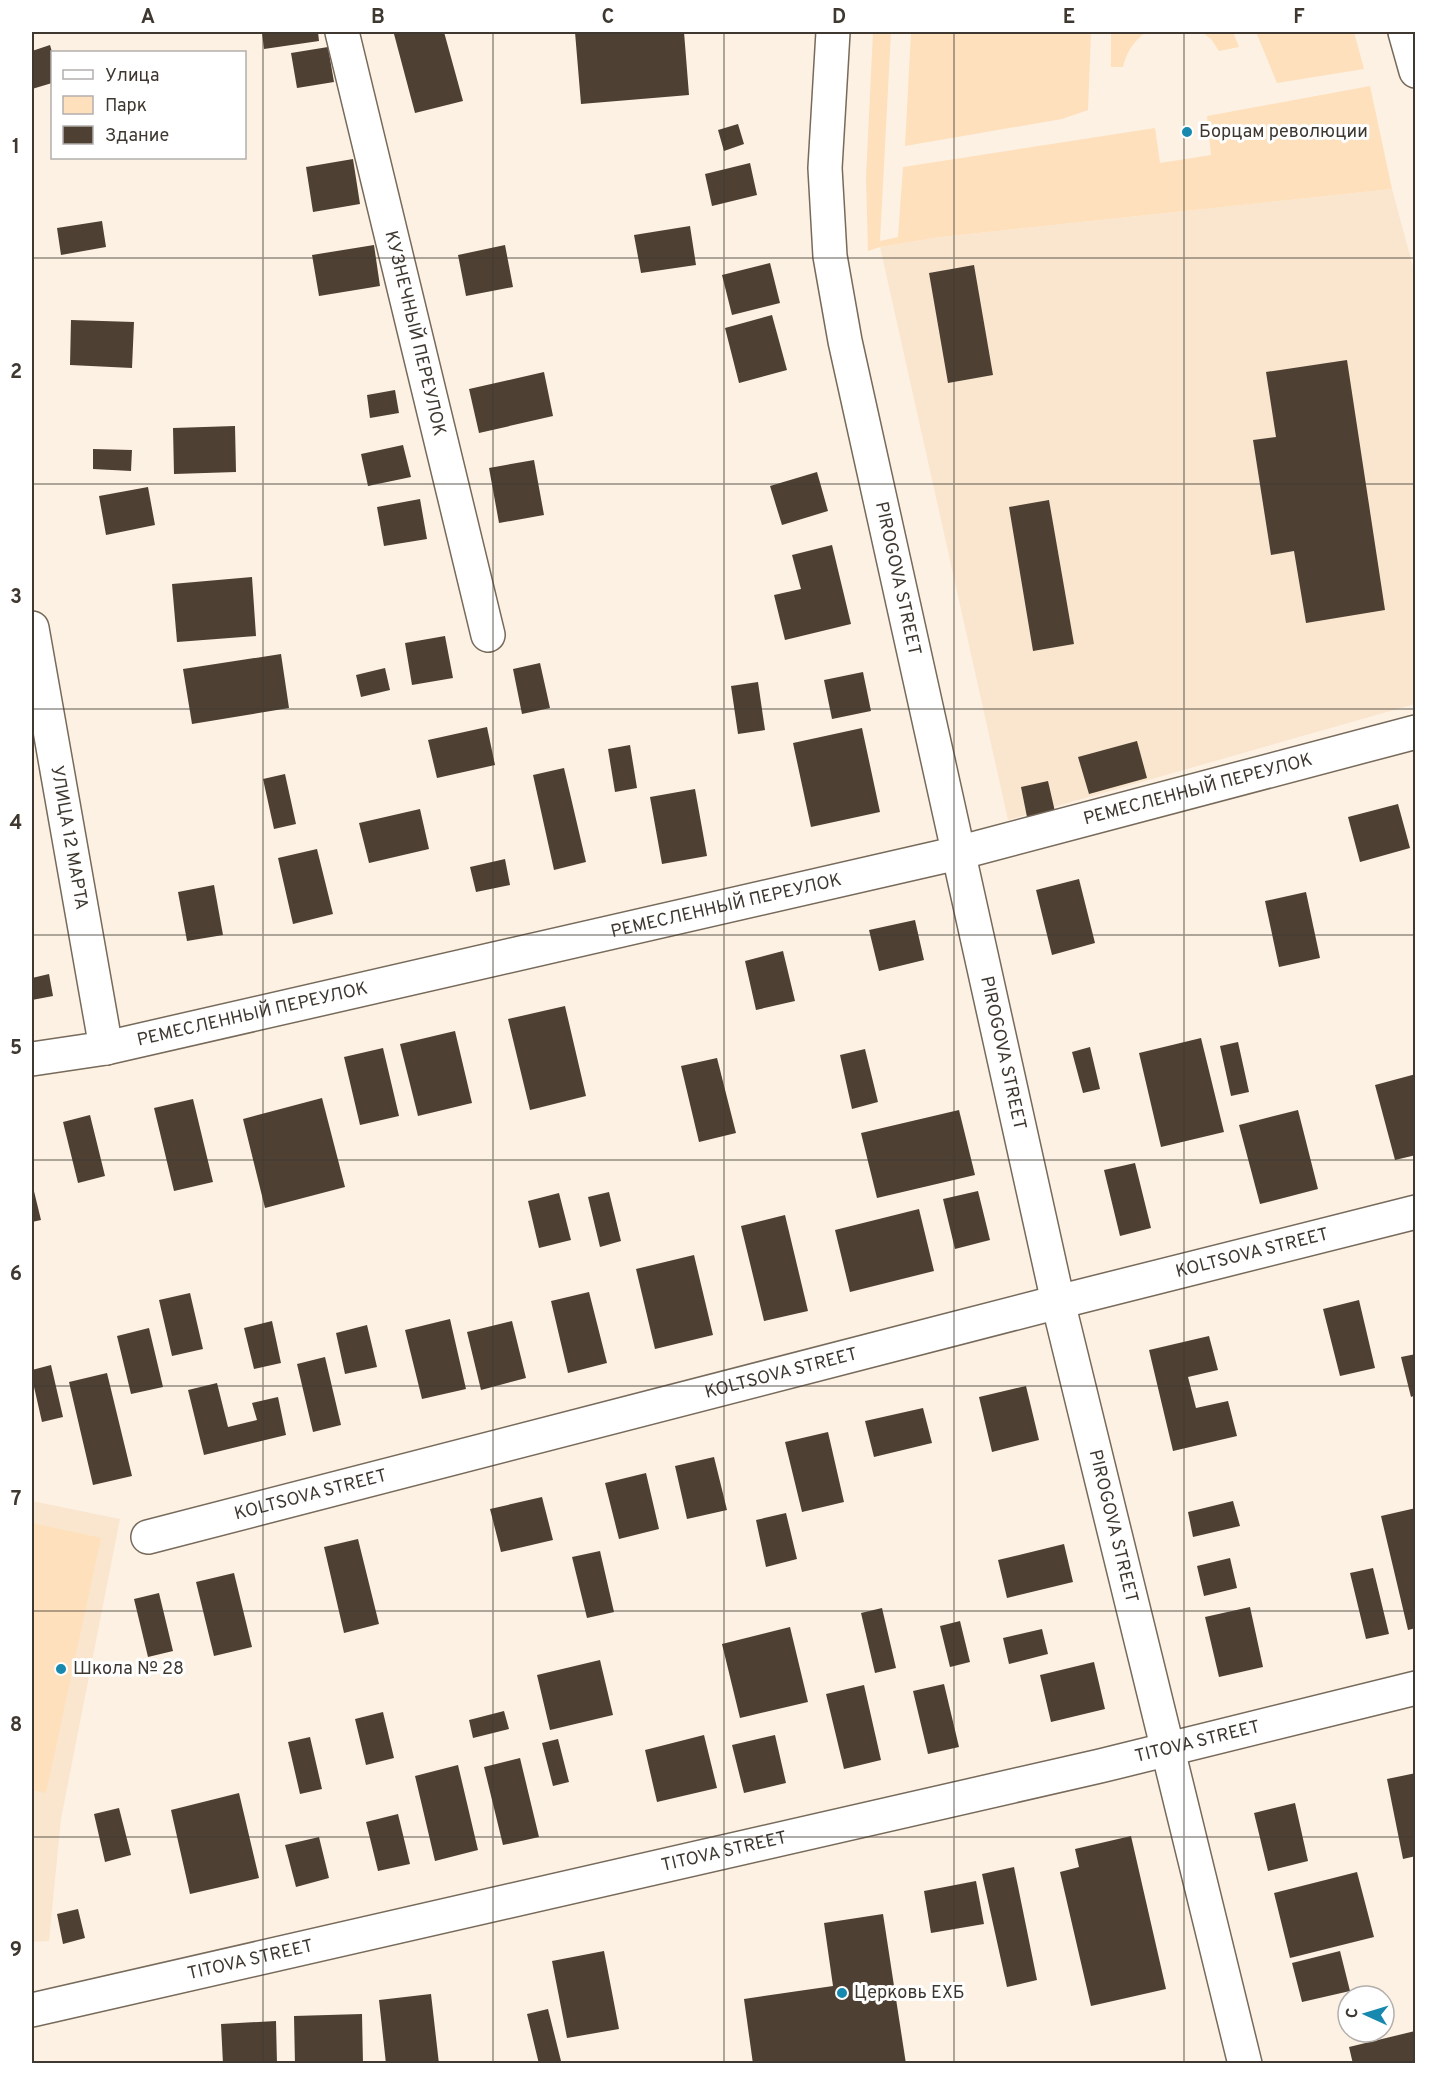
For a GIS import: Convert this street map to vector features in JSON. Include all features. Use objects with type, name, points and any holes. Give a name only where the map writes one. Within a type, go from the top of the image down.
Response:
[{"type":"street","name":"КУЗНЕЧНЫЙ ПЕРЕУЛОК","points":[[342,32],[488,635]]},
{"type":"street","name":"PIROGOVA STREET","points":[[833,32],[825,168],[830,256],[845,341],[1059,1302],[1245,2064]]},
{"type":"street","points":[[1406,32],[1416,71]]},
{"type":"street","name":"УЛИЦА 12 МАРТА","points":[[32,628],[106,1048]]},
{"type":"street","name":"РЕМЕСЛЕННЫЙ ПЕРЕУЛОК","points":[[32,1059],[106,1048],[958,853],[1416,732]]},
{"type":"street","name":"KOLTSOVA STREET","points":[[148,1537],[1416,1212]]},
{"type":"street","name":"TITOVA STREET","points":[[32,2010],[1100,1766],[1416,1688]]},
{"type":"shaded area","points":[[1392,189],[1415,274],[1415,704],[1008,820],[880,247],[940,237]]},
{"type":"shaded area","name":"Школа № 28","points":[[32,1501],[120,1519],[61,1819],[49,1941],[32,1942]]},
{"type":"green space","points":[[873,32],[891,32],[880,241],[898,237],[903,167],[1155,128],[1160,163],[1211,155],[1207,116],[1370,86],[1392,189],[940,237],[868,251],[866,177]]},
{"type":"green space","points":[[911,32],[1091,32],[1088,110],[1062,119],[905,146]]},
{"type":"green space","points":[[1111,32],[1146,32],[1131,47],[1123,67],[1111,67]]},
{"type":"green space","points":[[1202,32],[1233,32],[1239,47],[1219,51],[1211,39]]},
{"type":"green space","points":[[1256,32],[1354,32],[1364,69],[1277,83]]},
{"type":"green space","points":[[32,1523],[101,1538],[46,1793],[32,1790]]},
{"type":"building","points":[[262,32],[318,32],[319,41],[264,49]]},
{"type":"building","points":[[444,32],[463,101],[415,113],[394,34]]},
{"type":"building","points":[[575,32],[684,32],[689,95],[581,104]]},
{"type":"building","points":[[50,45],[52,51],[51,83],[32,89],[32,51]]},
{"type":"building","points":[[328,47],[334,82],[297,88],[291,53]]},
{"type":"building","points":[[738,124],[744,144],[724,151],[718,130]]},
{"type":"building","points":[[353,159],[360,204],[313,212],[306,167]]},
{"type":"building","points":[[750,163],[757,195],[712,206],[705,174]]},
{"type":"building","points":[[102,221],[106,247],[61,255],[57,228]]},
{"type":"building","points":[[690,226],[696,265],[641,273],[634,235]]},
{"type":"building","points":[[374,245],[380,286],[319,296],[312,255]]},
{"type":"building","points":[[505,245],[513,287],[466,296],[458,255]]},
{"type":"building","points":[[770,263],[780,303],[732,315],[722,275]]},
{"type":"building","points":[[974,265],[993,375],[948,383],[929,273]]},
{"type":"building","points":[[772,315],[787,370],[739,383],[725,328]]},
{"type":"building","points":[[71,320],[134,322],[132,368],[70,365]]},
{"type":"building","points":[[1347,360],[1385,610],[1306,623],[1294,551],[1271,555],[1253,440],[1276,437],[1266,372]]},
{"type":"building","points":[[544,372],[553,416],[479,433],[469,389]]},
{"type":"building","points":[[395,390],[399,413],[370,418],[367,395]]},
{"type":"building","points":[[235,426],[236,472],[174,474],[173,428]]},
{"type":"building","points":[[403,445],[411,477],[368,486],[361,454]]},
{"type":"building","points":[[93,449],[132,450],[131,471],[93,469]]},
{"type":"building","points":[[534,460],[544,515],[499,523],[489,468]]},
{"type":"building","points":[[817,472],[828,511],[782,525],[770,486]]},
{"type":"building","points":[[148,487],[155,525],[106,535],[99,496]]},
{"type":"building","points":[[420,499],[427,539],[384,546],[377,507]]},
{"type":"building","points":[[1049,500],[1074,644],[1033,651],[1009,507]]},
{"type":"building","points":[[832,545],[851,624],[785,640],[774,595],[801,589],[792,555]]},
{"type":"building","points":[[252,577],[256,636],[177,642],[172,584]]},
{"type":"building","points":[[445,636],[453,678],[412,685],[405,643]]},
{"type":"building","points":[[281,654],[289,708],[192,724],[183,669]]},
{"type":"building","points":[[540,663],[550,708],[522,714],[513,669]]},
{"type":"building","points":[[385,668],[390,690],[361,697],[356,675]]},
{"type":"building","points":[[863,672],[871,711],[832,719],[824,680]]},
{"type":"building","points":[[758,682],[765,730],[738,734],[731,686]]},
{"type":"building","points":[[487,727],[495,765],[437,778],[428,740]]},
{"type":"building","points":[[862,728],[880,812],[811,827],[793,743]]},
{"type":"building","points":[[1137,741],[1147,778],[1089,794],[1078,757]]},
{"type":"building","points":[[630,745],[637,788],[615,792],[608,749]]},
{"type":"building","points":[[564,768],[586,862],[554,870],[533,775]]},
{"type":"building","points":[[285,774],[296,824],[274,829],[263,779]]},
{"type":"building","points":[[1048,781],[1056,816],[1028,822],[1021,787]]},
{"type":"building","points":[[695,789],[707,856],[662,864],[650,797]]},
{"type":"building","points":[[1398,804],[1410,848],[1360,862],[1348,817]]},
{"type":"building","points":[[420,809],[429,849],[369,863],[359,823]]},
{"type":"building","points":[[317,849],[333,914],[293,924],[278,858]]},
{"type":"building","points":[[505,859],[510,885],[476,892],[470,867]]},
{"type":"building","points":[[1079,879],[1095,943],[1052,955],[1036,890]]},
{"type":"building","points":[[214,885],[223,935],[187,941],[178,892]]},
{"type":"building","points":[[1306,892],[1320,958],[1279,967],[1265,901]]},
{"type":"building","points":[[915,920],[924,960],[879,971],[869,930]]},
{"type":"building","points":[[783,951],[795,1001],[756,1010],[745,961]]},
{"type":"building","points":[[49,974],[53,996],[32,1000],[32,978]]},
{"type":"building","points":[[565,1006],[586,1096],[530,1110],[508,1019]]},
{"type":"building","points":[[455,1031],[472,1103],[418,1116],[400,1044]]},
{"type":"building","points":[[1201,1038],[1224,1132],[1161,1147],[1139,1053]]},
{"type":"building","points":[[1238,1042],[1249,1092],[1231,1096],[1220,1046]]},
{"type":"building","points":[[1090,1047],[1100,1089],[1083,1093],[1072,1052]]},
{"type":"building","points":[[383,1048],[399,1116],[360,1125],[344,1057]]},
{"type":"building","points":[[865,1049],[878,1102],[852,1109],[840,1055]]},
{"type":"building","points":[[717,1058],[736,1133],[699,1142],[681,1066]]},
{"type":"building","points":[[1416,1074],[1416,1155],[1395,1160],[1375,1085]]},
{"type":"building","points":[[322,1098],[345,1187],[265,1208],[243,1119]]},
{"type":"building","points":[[193,1099],[213,1182],[174,1191],[154,1108]]},
{"type":"building","points":[[959,1110],[975,1175],[877,1198],[861,1133]]},
{"type":"building","points":[[1298,1110],[1318,1189],[1260,1204],[1239,1125]]},
{"type":"building","points":[[90,1115],[105,1176],[78,1183],[63,1122]]},
{"type":"building","points":[[1135,1163],[1151,1228],[1120,1236],[1104,1170]]},
{"type":"building","points":[[32,1183],[41,1220],[32,1222]]},
{"type":"building","points":[[978,1191],[990,1240],[955,1249],[943,1199]]},
{"type":"building","points":[[609,1192],[621,1241],[600,1247],[588,1197]]},
{"type":"building","points":[[559,1193],[571,1240],[539,1248],[528,1201]]},
{"type":"building","points":[[919,1209],[934,1271],[850,1292],[835,1230]]},
{"type":"building","points":[[785,1215],[808,1311],[764,1321],[741,1226]]},
{"type":"building","points":[[694,1255],[713,1335],[655,1349],[636,1269]]},
{"type":"building","points":[[589,1292],[607,1363],[568,1373],[551,1301]]},
{"type":"building","points":[[190,1293],[203,1349],[172,1356],[159,1300]]},
{"type":"building","points":[[1359,1300],[1375,1368],[1340,1376],[1323,1309]]},
{"type":"building","points":[[450,1319],[466,1389],[422,1399],[405,1330]]},
{"type":"building","points":[[272,1321],[281,1363],[254,1369],[244,1328]]},
{"type":"building","points":[[512,1321],[526,1378],[481,1390],[467,1332]]},
{"type":"building","points":[[367,1325],[377,1367],[345,1374],[336,1333]]},
{"type":"building","points":[[149,1328],[163,1387],[131,1394],[117,1336]]},
{"type":"building","points":[[1209,1336],[1218,1370],[1188,1377],[1196,1408],[1228,1401],[1237,1436],[1173,1451],[1149,1350]]},
{"type":"building","points":[[1416,1354],[1416,1395],[1411,1397],[1401,1357]]},
{"type":"building","points":[[325,1357],[341,1425],[313,1432],[297,1364]]},
{"type":"building","points":[[51,1365],[63,1417],[42,1422],[32,1370]]},
{"type":"building","points":[[107,1373],[132,1476],[93,1485],[69,1382]]},
{"type":"building","points":[[217,1383],[228,1427],[257,1420],[252,1403],[278,1397],[286,1435],[204,1455],[188,1390]]},
{"type":"building","points":[[1026,1386],[1039,1440],[992,1452],[979,1397]]},
{"type":"building","points":[[923,1408],[932,1443],[874,1457],[865,1421]]},
{"type":"building","points":[[828,1432],[844,1502],[802,1512],[785,1442]]},
{"type":"building","points":[[714,1457],[727,1510],[687,1519],[675,1466]]},
{"type":"building","points":[[646,1473],[659,1529],[619,1539],[605,1483]]},
{"type":"building","points":[[542,1497],[553,1540],[501,1552],[490,1509]]},
{"type":"building","points":[[1233,1501],[1240,1526],[1193,1537],[1188,1512]]},
{"type":"building","points":[[1416,1508],[1416,1628],[1408,1630],[1381,1516]]},
{"type":"building","points":[[786,1513],[797,1559],[766,1567],[756,1520]]},
{"type":"building","points":[[358,1539],[379,1624],[344,1633],[324,1547]]},
{"type":"building","points":[[1064,1544],[1073,1582],[1007,1598],[998,1560]]},
{"type":"building","points":[[600,1551],[614,1612],[587,1618],[572,1557]]},
{"type":"building","points":[[1230,1558],[1237,1588],[1204,1596],[1197,1566]]},
{"type":"building","points":[[1373,1568],[1389,1634],[1366,1639],[1350,1573]]},
{"type":"building","points":[[234,1573],[252,1647],[214,1656],[196,1582]]},
{"type":"building","points":[[159,1593],[173,1651],[148,1657],[134,1599]]},
{"type":"building","points":[[1250,1607],[1263,1667],[1219,1677],[1205,1617]]},
{"type":"building","points":[[882,1608],[896,1668],[875,1673],[861,1613]]},
{"type":"building","points":[[960,1621],[970,1662],[950,1667],[940,1626]]},
{"type":"building","points":[[790,1627],[808,1702],[740,1718],[722,1644]]},
{"type":"building","points":[[1042,1629],[1048,1654],[1009,1664],[1003,1638]]},
{"type":"building","points":[[600,1660],[613,1715],[550,1730],[537,1675]]},
{"type":"building","points":[[1094,1662],[1105,1709],[1051,1722],[1040,1675]]},
{"type":"building","points":[[944,1684],[959,1747],[928,1754],[913,1691]]},
{"type":"building","points":[[864,1685],[881,1760],[844,1769],[826,1694]]},
{"type":"building","points":[[504,1711],[509,1729],[473,1738],[469,1720]]},
{"type":"building","points":[[383,1712],[394,1758],[366,1765],[355,1719]]},
{"type":"building","points":[[704,1735],[717,1788],[657,1802],[645,1750]]},
{"type":"building","points":[[775,1735],[786,1783],[744,1793],[732,1745]]},
{"type":"building","points":[[310,1737],[322,1789],[300,1794],[288,1742]]},
{"type":"building","points":[[558,1739],[569,1782],[553,1786],[542,1743]]},
{"type":"building","points":[[520,1758],[539,1837],[503,1845],[484,1767]]},
{"type":"building","points":[[458,1765],[478,1850],[435,1861],[415,1776]]},
{"type":"building","points":[[1416,1773],[1416,1856],[1403,1859],[1387,1779]]},
{"type":"building","points":[[239,1793],[259,1878],[190,1894],[171,1810]]},
{"type":"building","points":[[1295,1803],[1308,1861],[1268,1871],[1254,1813]]},
{"type":"building","points":[[119,1808],[131,1855],[105,1862],[94,1814]]},
{"type":"building","points":[[398,1814],[410,1864],[378,1871],[366,1822]]},
{"type":"building","points":[[1131,1836],[1166,1989],[1091,2006],[1060,1872],[1079,1867],[1075,1849]]},
{"type":"building","points":[[319,1837],[329,1878],[296,1887],[285,1845]]},
{"type":"building","points":[[1014,1867],[1037,1980],[1007,1987],[982,1874]]},
{"type":"building","points":[[1357,1872],[1374,1937],[1290,1958],[1274,1893]]},
{"type":"building","points":[[976,1881],[984,1924],[931,1933],[924,1891]]},
{"type":"building","points":[[78,1909],[85,1938],[63,1944],[57,1914]]},
{"type":"building","name":"Церковь ЕХБ","points":[[883,1914],[906,2064],[753,2064],[744,1999],[833,1986],[824,1923]]},
{"type":"building","points":[[604,1951],[619,2029],[567,2038],[552,1961]]},
{"type":"building","points":[[1340,1951],[1348,1984],[1336,1984],[1336,1994],[1302,2002],[1292,1963]]},
{"type":"building","points":[[431,1994],[439,2064],[386,2064],[379,2000]]},
{"type":"building","points":[[548,2009],[561,2061],[539,2064],[527,2014]]},
{"type":"building","points":[[362,2014],[363,2064],[295,2064],[294,2016]]},
{"type":"building","points":[[276,2021],[277,2064],[223,2064],[221,2024]]},
{"type":"building","points":[[1415,2031],[1416,2064],[1353,2064],[1349,2047],[1361,2044],[1396,2044],[1396,2036]]},
{"type":"place","name":"Борцам революции","points":[[1187,132]]},
{"type":"place","name":"Школа № 28","points":[[61,1669]]},
{"type":"place","name":"Церковь ЕХБ","points":[[842,1993]]}]
